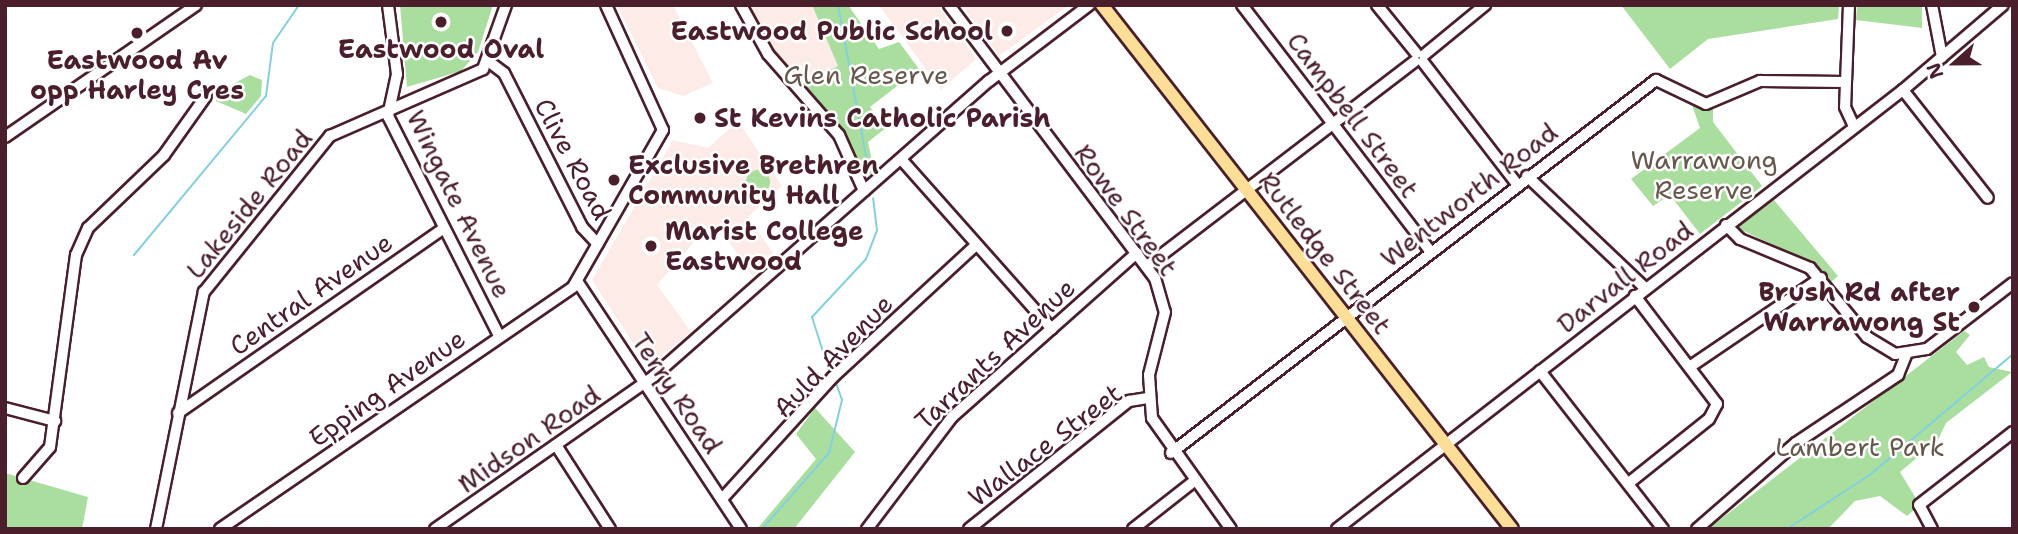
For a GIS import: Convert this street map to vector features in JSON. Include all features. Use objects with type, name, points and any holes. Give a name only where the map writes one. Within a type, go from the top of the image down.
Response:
[{"type":"main road","name":"Rutledge Street","points":[[1102,5],[1512,529]]},
{"type":"street","points":[[5,136],[196,5]]},
{"type":"street","name":"Wingate Avenue","points":[[388,5],[397,74],[388,116],[499,336]]},
{"type":"street","points":[[488,61],[506,5]]},
{"type":"street","points":[[577,281],[663,128],[606,5]]},
{"type":"street","points":[[740,5],[768,54],[839,135],[864,191]]},
{"type":"street","name":"Rowe Street","points":[[949,5],[997,73],[1147,266],[1165,312],[1148,398]]},
{"type":"street","name":"Midson Road","points":[[435,529],[647,382],[997,73],[1089,5]]},
{"type":"street","name":"Campbell Street","points":[[1242,5],[1335,123],[1430,251]]},
{"type":"street","points":[[1377,5],[1517,184]]},
{"type":"street","points":[[1147,266],[1485,5]]},
{"type":"street","points":[[1849,5],[1844,107],[1854,126]]},
{"type":"street","points":[[1932,5],[1942,57]]},
{"type":"street","name":"Darvall Road","points":[[1337,529],[1903,90],[2003,5]]},
{"type":"street","name":"Lakeside Road","points":[[156,529],[181,392],[204,292],[323,141],[391,108],[475,74],[488,61]]},
{"type":"street","name":"Clive Road","points":[[488,61],[504,73],[583,227],[598,244]]},
{"type":"street","name":"Wentworth Road","points":[[1171,453],[1527,176],[1661,78],[1706,104],[1757,81],[1845,82]]},
{"type":"street","points":[[1903,90],[1988,198]]},
{"type":"street","points":[[23,478],[47,457],[83,239],[97,215],[164,155],[206,96]]},
{"type":"street","points":[[901,159],[1052,329]]},
{"type":"street","points":[[1527,176],[1645,288]]},
{"type":"street","points":[[1726,225],[1821,278],[1873,344],[1906,355],[1934,345],[2013,283]]},
{"type":"street","name":"Central Avenue","points":[[178,413],[444,228]]},
{"type":"street","name":"Auld Avenue","points":[[722,499],[833,377],[976,245]]},
{"type":"street","name":"Tarrants Avenue","points":[[870,527],[945,425],[1137,253]]},
{"type":"street","points":[[1691,366],[1821,278]]},
{"type":"street","name":"Terry Road","points":[[577,281],[647,382],[741,529]]},
{"type":"street","name":"Epping Avenue","points":[[220,529],[577,281]]},
{"type":"street","points":[[1630,482],[1716,409],[1691,366],[1635,296]]},
{"type":"street","points":[[1696,529],[1797,443],[1898,375],[1906,355]]},
{"type":"street","points":[[1540,370],[1630,482],[1663,529]]},
{"type":"street","points":[[181,392],[202,394]]},
{"type":"street","points":[[1148,398],[1171,453],[1231,529]]},
{"type":"street","name":"Wallace Street","points":[[969,529],[1129,401],[1148,398]]},
{"type":"street","points":[[5,408],[55,421]]},
{"type":"street","points":[[1932,529],[1917,508],[2013,432]]},
{"type":"street","points":[[556,445],[610,529]]},
{"type":"street","points":[[1133,529],[1193,482]]},
{"type":"shaded area","points":[[617,5],[673,5],[713,83],[683,96],[658,88]]},
{"type":"shaded area","points":[[746,5],[812,5],[838,66],[802,84],[769,48]]},
{"type":"shaded area","points":[[879,5],[937,5],[976,59],[941,90]]},
{"type":"shaded area","name":"Eastwood Public School","points":[[962,5],[1069,5],[999,56]]},
{"type":"shaded area","name":"Marist College Eastwood","points":[[738,121],[782,186],[748,217],[776,257],[753,277],[723,233],[710,243],[702,233],[657,285],[691,332],[648,366],[592,280],[673,140],[708,148]]},
{"type":"green space","points":[[400,5],[493,5],[478,52],[461,71],[407,87]]},
{"type":"green space","name":"Glen Reserve","points":[[812,5],[848,5],[879,49],[899,42],[919,69],[870,107],[886,128],[868,142],[874,170],[862,180],[844,133],[802,84],[838,66]]},
{"type":"green space","points":[[1621,5],[1839,5],[1838,19],[1708,39],[1670,69]]},
{"type":"green space","points":[[1857,5],[1922,7],[1922,28],[1856,20]]},
{"type":"green space","points":[[250,75],[262,80],[261,96],[246,114],[216,101],[216,93]]},
{"type":"green space","name":"Warrawong Reserve","points":[[1692,105],[1713,108],[1713,122],[1762,186],[1700,234],[1670,195],[1653,206],[1631,179],[1700,128]]},
{"type":"green space","points":[[758,170],[769,177],[770,182],[763,193],[758,194],[747,187],[746,182],[753,171]]},
{"type":"green space","points":[[1774,200],[1838,276],[1831,282],[1814,264],[1735,227]]},
{"type":"green space","name":"Lambert Park","points":[[1964,331],[1970,335],[1956,352],[1967,365],[1984,357],[1989,367],[2012,372],[1946,423],[1938,440],[1900,472],[1920,505],[1907,516],[1880,496],[1855,501],[1828,529],[1708,529]]},
{"type":"green space","points":[[815,408],[855,452],[794,529],[757,529],[816,459],[796,434]]},
{"type":"green space","points":[[5,473],[88,497],[82,529],[5,527]]},
{"type":"waterway","points":[[134,255],[266,96],[273,43],[299,5]]},
{"type":"waterway","points":[[838,5],[869,173]]},
{"type":"waterway","points":[[830,374],[812,317],[866,259],[877,230],[873,198]]},
{"type":"waterway","points":[[1787,529],[1871,474],[2013,354]]},
{"type":"waterway","points":[[762,529],[829,453],[842,400],[835,380]]},
{"type":"place","name":"Eastwood Oval","points":[[441,22]]},
{"type":"place","name":"Eastwood Public School","points":[[1007,31]]},
{"type":"place","name":"Eastwood Av opp Harley Cres","points":[[137,33]]},
{"type":"place","name":"St Kevins Catholic Parish","points":[[700,118]]},
{"type":"place","name":"Exclusive Brethren Community Hall","points":[[614,180]]},
{"type":"place","name":"Marist College Eastwood","points":[[651,246]]},
{"type":"place","name":"Brush Rd after Warrawong St","points":[[1974,307]]}]
